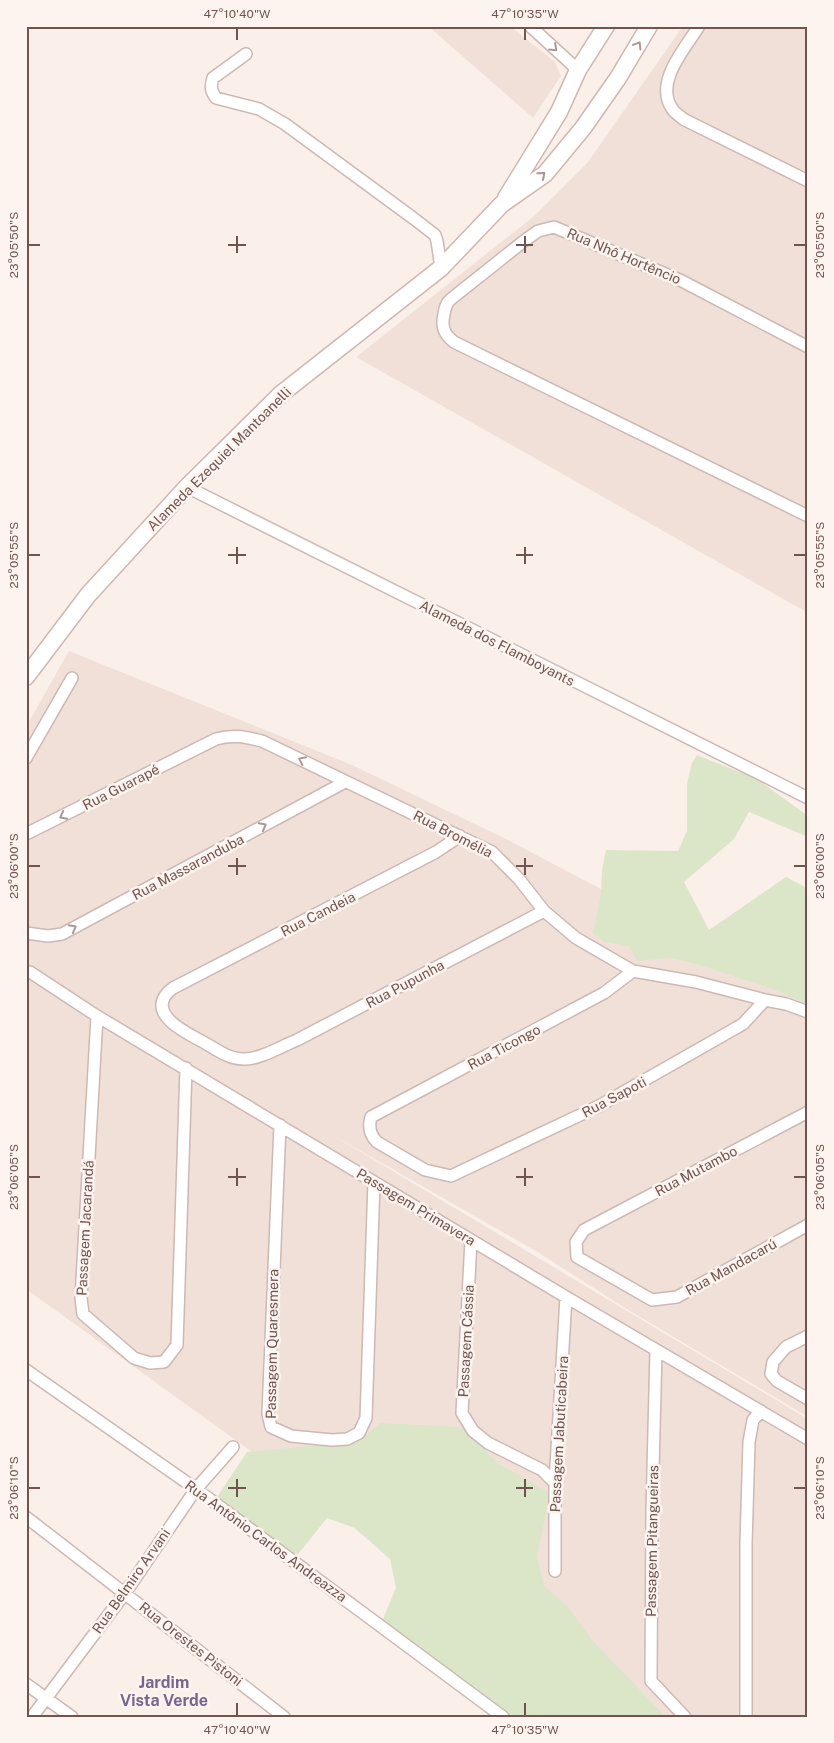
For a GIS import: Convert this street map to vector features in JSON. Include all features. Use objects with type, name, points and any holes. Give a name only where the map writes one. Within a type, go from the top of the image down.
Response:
[{"type":"main road","name":"Alameda Ezequiel Mantoanelli","points":[[502,204],[559,112],[578,70],[606,26]]},
{"type":"main road","name":"Alameda Ezequiel Mantoanelli","points":[[26,677],[88,596],[187,487],[281,394],[441,268],[502,204],[545,174],[583,128],[618,78],[649,26]]},
{"type":"main road","points":[[559,112],[583,128]]},
{"type":"street","points":[[530,26],[578,70]]},
{"type":"street","points":[[699,26],[670,72],[667,83],[668,100],[673,111],[685,120],[808,181]]},
{"type":"street","points":[[246,54],[214,78],[211,84],[212,92],[216,98],[259,109],[285,124],[413,218],[435,235],[441,268]]},
{"type":"street","name":"Rua Nhô Hortêncio","points":[[808,347],[682,281],[554,227],[538,231],[447,303],[442,320],[442,328],[447,336],[460,345],[808,516]]},
{"type":"street","name":"Alameda dos Flamboyants","points":[[187,487],[808,798]]},
{"type":"street","points":[[26,758],[72,678]]},
{"type":"street","name":"Rua Bromélia","points":[[216,739],[240,736],[262,741],[492,852],[519,879],[544,911],[576,938],[633,972],[696,982],[786,1004],[808,1012]]},
{"type":"street","name":"Rua Guarapé","points":[[29,829],[216,739]]},
{"type":"street","name":"Rua Massaranduba","points":[[26,933],[48,936],[62,934],[345,782]]},
{"type":"street","name":"Rua Candeia","points":[[173,988],[436,852],[460,836]]},
{"type":"street","name":"Rua Pupunha","points":[[173,988],[164,997],[162,1005],[166,1015],[179,1029],[232,1058],[245,1060],[297,1040],[544,911]]},
{"type":"street","name":"Passagem Primavera","points":[[26,972],[30,972],[97,1016],[808,1440]]},
{"type":"street","name":"Rua Ticongo","points":[[451,1176],[425,1170],[377,1142],[371,1136],[371,1117],[604,993],[633,972]]},
{"type":"street","name":"Rua Sapoti","points":[[451,1176],[599,1106],[744,1024],[765,1000]]},
{"type":"street","name":"Passagem Jacarandá","points":[[97,1016],[80,1298],[83,1314],[134,1358],[150,1363],[164,1362],[178,1345],[186,1068]]},
{"type":"street","name":"Rua Mutambo","points":[[652,1300],[577,1257],[576,1242],[584,1230],[808,1112]]},
{"type":"street","name":"Passagem Quaresmera","points":[[280,1125],[268,1414],[271,1427],[291,1436],[332,1440],[347,1439],[359,1433],[366,1418],[374,1182]]},
{"type":"street","name":"Rua Mandacarú","points":[[652,1300],[677,1297],[808,1225]]},
{"type":"street","name":"Passagem Cássia","points":[[471,1240],[462,1413],[473,1431],[488,1444],[542,1470],[555,1483]]},
{"type":"street","name":"Passagem Jabuticabeira","points":[[555,1571],[555,1483],[566,1297]]},
{"type":"street","points":[[808,1336],[786,1348],[773,1362],[772,1374],[777,1382],[808,1399]]},
{"type":"street","name":"Passagem Pitangueiras","points":[[656,1350],[652,1511],[651,1681],[685,1717]]},
{"type":"street","name":"Rua Antônio Carlos Andreazza","points":[[26,1370],[196,1489],[503,1717]]},
{"type":"street","points":[[746,1717],[746,1544],[750,1442],[753,1420],[761,1411]]},
{"type":"street","name":"Rua Belmiro Arvani","points":[[32,1717],[125,1593],[196,1489],[232,1447]]},
{"type":"street","name":"Rua Orestes Pistoni","points":[[26,1518],[284,1717]]},
{"type":"street","points":[[26,1684],[72,1717]]},
{"type":"shaded area","points":[[428,26],[510,26],[555,62],[561,76],[533,118]]},
{"type":"shaded area","points":[[683,26],[808,26],[808,613],[356,357],[533,217],[588,162]]},
{"type":"shaded area","points":[[69,651],[352,765],[508,840],[652,916],[808,986],[808,1417],[625,1308],[536,1251],[329,1133],[808,1419],[808,1717],[597,1717],[305,1490],[26,1289],[26,727]]},
{"type":"green space","points":[[697,755],[757,779],[808,816],[808,837],[749,812],[734,839],[684,882],[709,930],[786,877],[805,887],[808,892],[808,1004],[770,988],[693,963],[669,958],[637,961],[629,946],[604,942],[593,933],[601,894],[602,870],[606,850],[678,851],[687,831],[687,783],[692,763]]},
{"type":"green space","points":[[380,1423],[461,1427],[498,1463],[550,1493],[537,1557],[544,1586],[567,1606],[594,1642],[666,1717],[512,1717],[382,1621],[396,1588],[390,1559],[355,1528],[327,1518],[295,1558],[217,1497],[247,1452],[359,1441]]},
{"type":"district","name":"Jardim Vista Verde","points":[[164,1691]]}]
